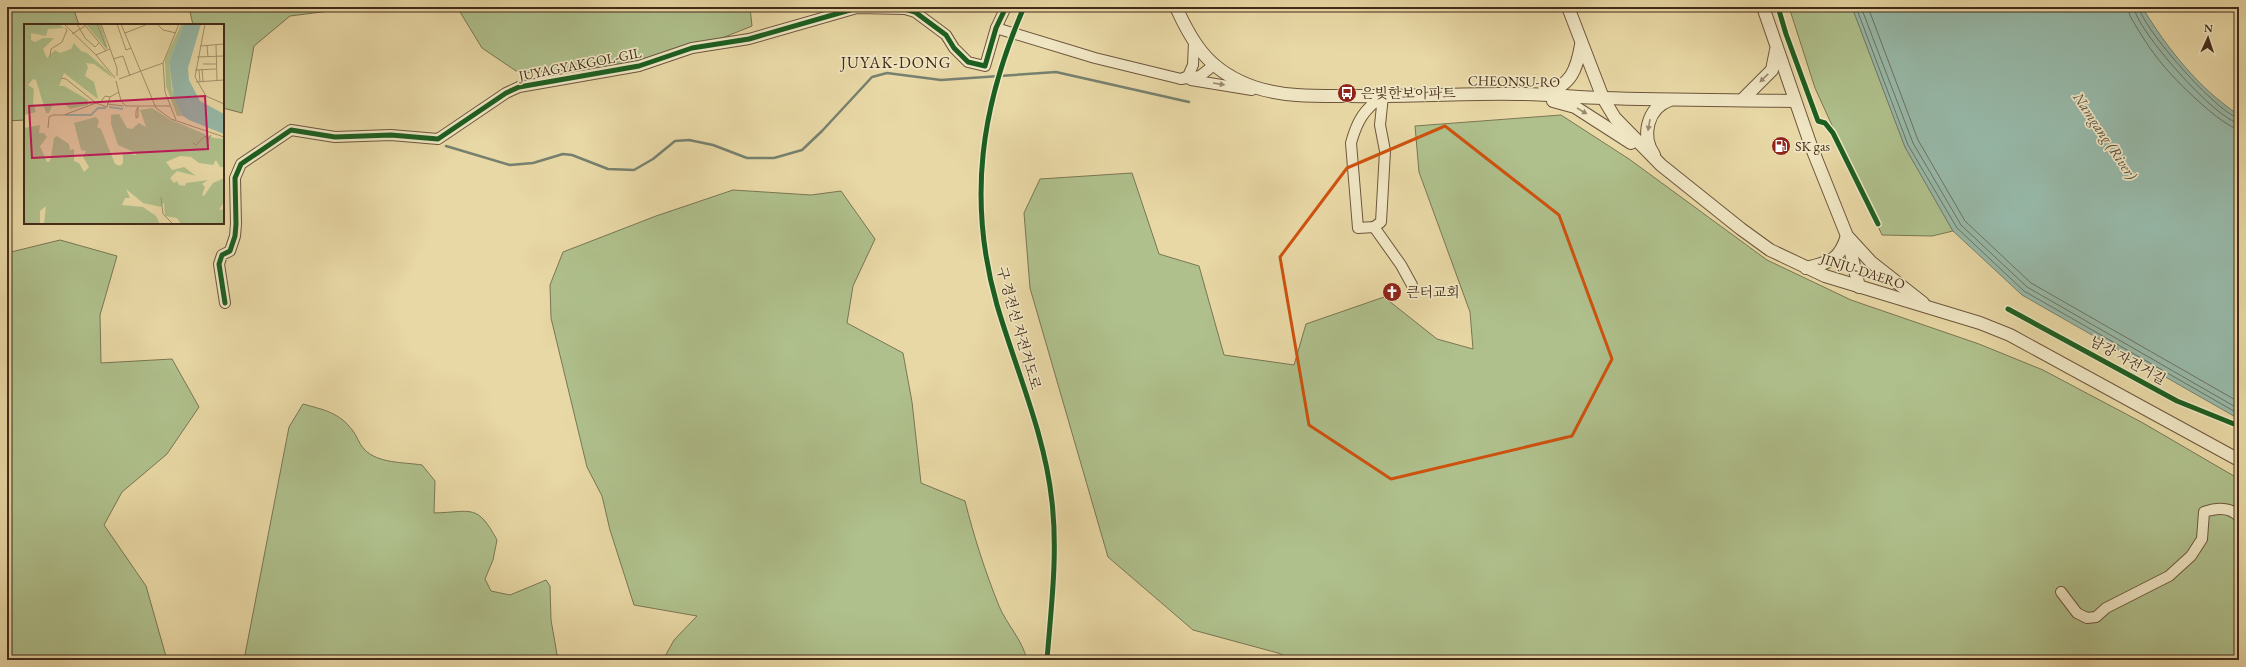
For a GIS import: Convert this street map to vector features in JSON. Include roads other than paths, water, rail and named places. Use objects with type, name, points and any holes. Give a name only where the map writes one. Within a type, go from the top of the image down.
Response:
[{"type":"street","name":"JUYAGYAKGOL-GIL","points":[[225,303],[219,264],[222,255],[230,251],[235,236],[236,178],[240,164],[291,130],[336,137],[391,135],[438,139],[506,93],[519,88],[639,66],[692,48],[749,39],[857,7],[906,8],[915,12],[946,36],[954,48],[968,62],[985,66],[996,28],[1006,7]]},
{"type":"street","name":"CHEONSU-RO","points":[[1176,7],[1194,42],[1214,65],[1226,74],[1253,86],[1301,96],[1517,94],[1603,98],[1795,100]]},
{"type":"street","name":"JINJU-DAERO","points":[[1568,7],[1581,45],[1603,98],[1623,127],[1661,165],[1770,250],[1806,268],[1980,323],[2023,341],[2239,460]]},
{"type":"street","points":[[1763,7],[1776,50],[1847,236],[1859,286]]},
{"type":"street","points":[[996,28],[1096,58],[1181,79],[1301,96]]},
{"type":"street","points":[[1181,79],[1188,76],[1193,65],[1194,42]]},
{"type":"street","points":[[1517,94],[1555,90],[1565,84],[1573,75],[1581,45]]},
{"type":"street","points":[[1742,100],[1772,70],[1776,50]]},
{"type":"street","points":[[1181,79],[1200,76],[1214,65]]},
{"type":"street","points":[[1517,94],[1575,107],[1612,130],[1661,165]]},
{"type":"street","points":[[1383,96],[1380,125],[1385,151],[1381,222],[1374,227],[1358,228],[1351,143],[1355,129],[1369,106],[1383,96]]},
{"type":"street","points":[[1661,165],[1651,151],[1648,139],[1648,127],[1655,108],[1660,103],[1673,99]]},
{"type":"street","points":[[1374,227],[1401,265],[1412,285]]},
{"type":"street","points":[[1806,268],[1834,260],[1843,249],[1847,236]]},
{"type":"street","points":[[1847,236],[1871,262],[1929,308]]},
{"type":"street","points":[[2061,592],[2077,613],[2087,618],[2096,617],[2106,608],[2169,576],[2191,556],[2202,539],[2204,512],[2218,507],[2236,514],[2239,517]]},
{"type":"water","name":"Namgang (River)","points":[[1852,7],[2142,7],[2184,66],[2210,92],[2239,115],[2239,419],[2022,295],[1953,231],[1905,147]]},
{"type":"waterway","points":[[446,146],[510,165],[533,163],[563,154],[572,155],[608,169],[634,170],[653,159],[675,141],[689,140],[713,145],[747,158],[774,158],[802,150],[822,131],[872,77],[887,73],[941,80],[1056,72],[1189,102]]},
{"type":"place","name":"은빛한보아파트","points":[[1347,93]]},
{"type":"place","name":"SK gas","points":[[1781,146]]},
{"type":"place","name":"큰터교회","points":[[1392,292]]},
{"type":"district","name":"JUYAK-DONG","points":[[896,62]]}]
